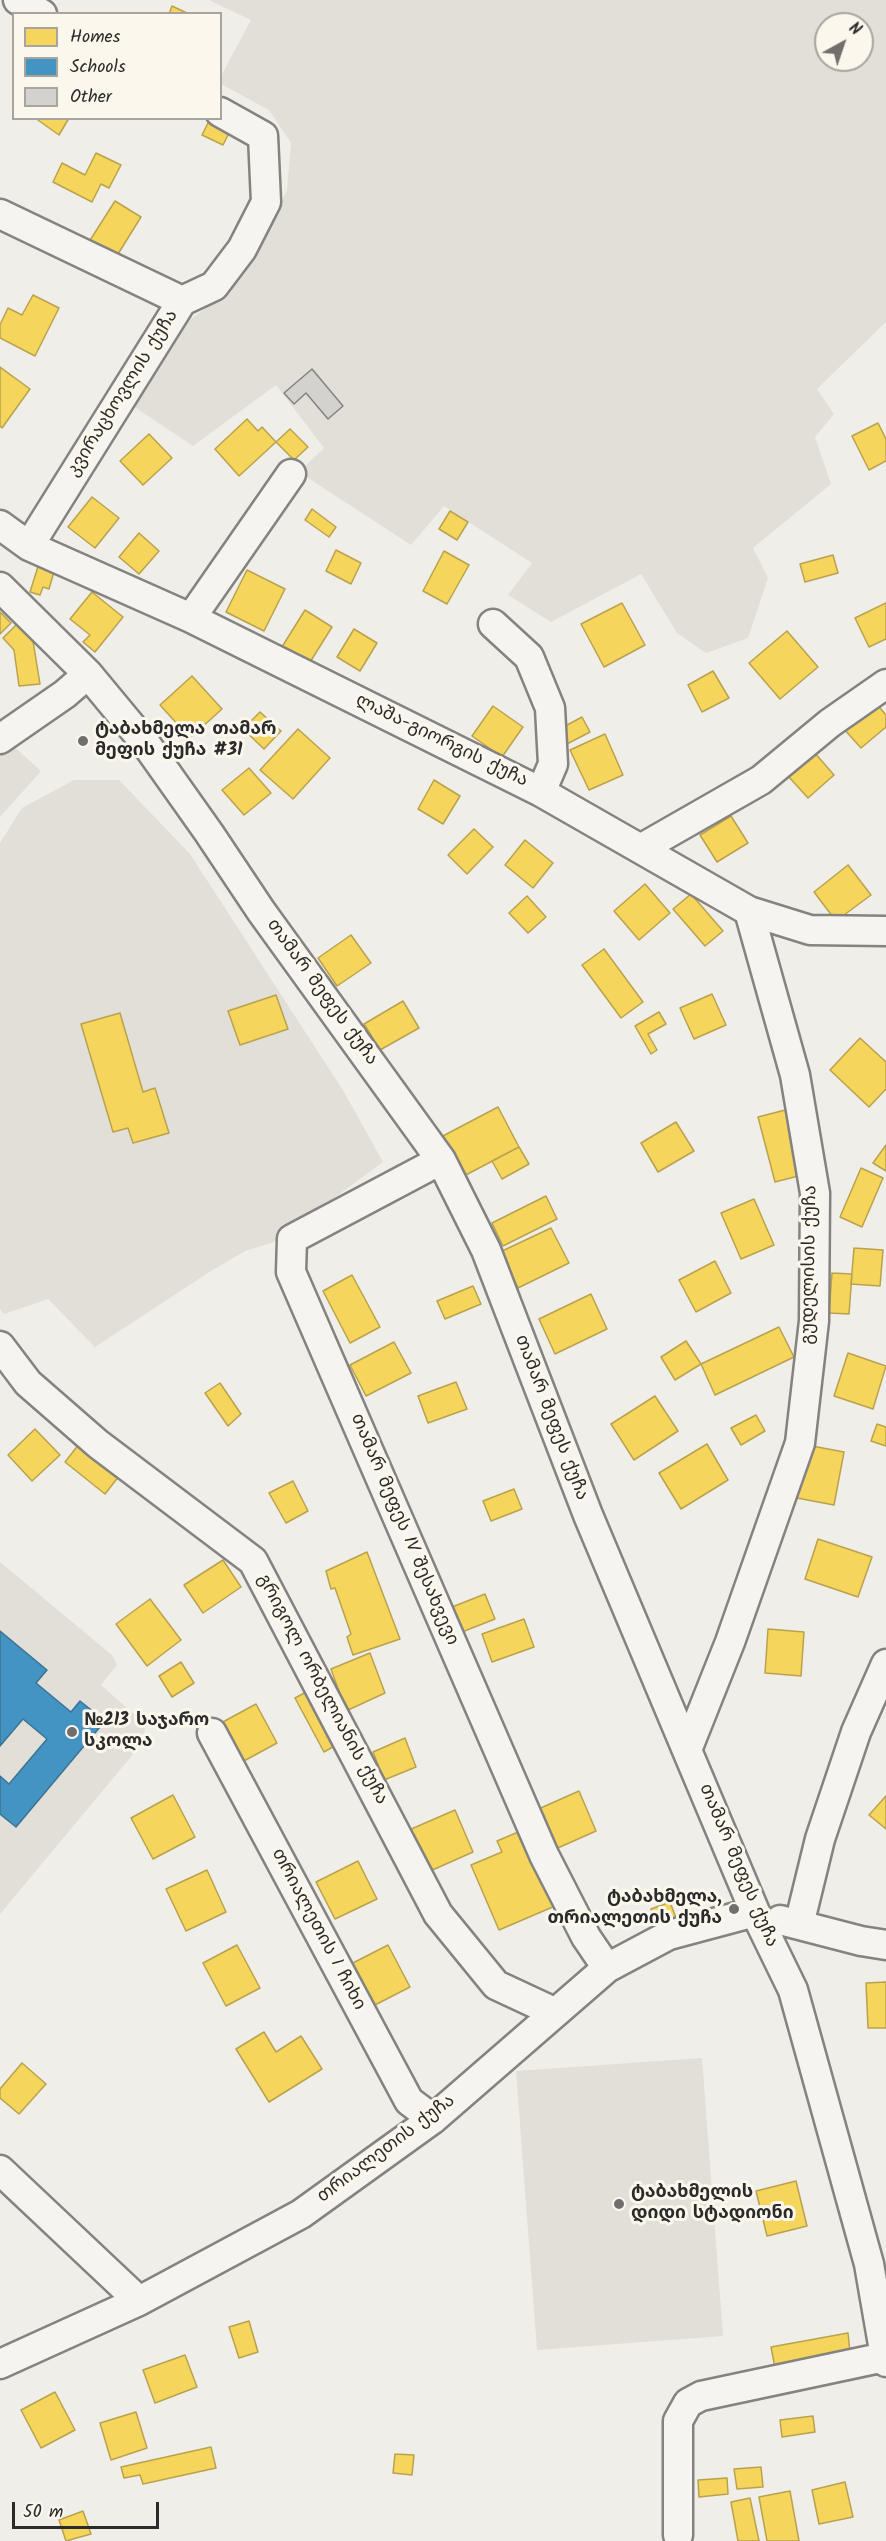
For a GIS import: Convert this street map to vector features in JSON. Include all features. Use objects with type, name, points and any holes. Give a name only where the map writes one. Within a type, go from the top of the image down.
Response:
[{"type":"street","points":[[18,0],[39,12]]},
{"type":"street","name":"კვირაცხოვლის ქუჩა","points":[[28,546],[182,301],[214,286],[242,249],[266,202],[263,136],[222,113]]},
{"type":"street","points":[[0,214],[182,301]]},
{"type":"street","points":[[191,618],[291,474]]},
{"type":"street","name":"ლაშა-გიორგის ქუჩა","points":[[0,525],[28,546],[191,618],[541,792],[749,911],[810,930],[886,931]]},
{"type":"street","name":"თამარ მეფეს ქუჩა","points":[[0,587],[88,674],[152,753],[261,911],[441,1160],[486,1250],[588,1515],[755,1912],[793,1990],[869,2264],[886,2359]]},
{"type":"street","points":[[493,624],[529,657],[550,708],[553,764],[541,792]]},
{"type":"street","points":[[0,739],[65,694],[88,674]]},
{"type":"street","points":[[642,848],[761,780],[830,723],[886,684]]},
{"type":"street","name":"გუდელისის ქუჩა","points":[[687,1750],[730,1642],[800,1443],[814,1321],[815,1193],[795,1075],[749,911]]},
{"type":"street","name":"თამარ მეფეს IV შესახვევი","points":[[441,1160],[292,1239],[291,1272],[544,1855],[586,1937],[607,1968]]},
{"type":"street","name":"გრიგოლ ორბელიანის ქუჩა","points":[[0,1346],[28,1383],[98,1444],[253,1561],[438,1914],[496,1985],[554,2012]]},
{"type":"street","points":[[799,1925],[823,1829],[856,1732],[886,1664]]},
{"type":"street","name":"თრიალეთის I ჩიხი","points":[[212,1733],[410,2102],[433,2119]]},
{"type":"street","points":[[755,1912],[861,1941],[886,1945]]},
{"type":"street","name":"თრიალეთის ქუჩა","points":[[0,2364],[139,2301],[301,2214],[433,2119],[607,1968],[669,1935],[755,1912]]},
{"type":"street","points":[[0,2170],[139,2301]]},
{"type":"street","points":[[678,2535],[678,2421],[688,2403],[701,2396],[886,2359]]},
{"type":"shaded area","points":[[209,0],[886,0],[886,322],[817,389],[834,414],[815,437],[831,484],[753,548],[768,578],[748,638],[706,653],[677,633],[641,574],[551,622],[508,595],[532,563],[444,506],[411,545],[299,472],[324,448],[276,385],[193,446],[130,404],[175,330],[223,296],[257,250],[287,190],[291,143],[269,110],[222,85],[222,74],[251,20]]},
{"type":"shaded area","points":[[10,743],[41,771],[0,817],[0,754]]},
{"type":"shaded area","points":[[74,780],[119,780],[190,854],[344,1092],[383,1162],[274,1242],[245,1251],[95,1347],[48,1299],[4,1314],[0,1309],[0,843],[22,808]]},
{"type":"shaded area","name":"№213 საჯარო სკოლა","points":[[0,1562],[112,1655],[117,1665],[101,1685],[145,1724],[144,1741],[0,1914]]},
{"type":"shaded area","name":"ტაბახმელის დიდი სტადიონი","points":[[702,2058],[723,2336],[537,2350],[516,2071]]},
{"type":"building: Homes","points":[[172,6],[185,12],[170,12]]},
{"type":"building: Homes","points":[[38,120],[68,120],[59,135]]},
{"type":"building: Homes","points":[[209,121],[230,131],[223,145],[202,135]]},
{"type":"building: Homes","points":[[96,153],[121,165],[109,188],[101,184],[92,202],[53,182],[62,163],[85,175]]},
{"type":"building: Homes","points":[[115,201],[141,217],[113,262],[87,245]]},
{"type":"building: Homes","points":[[33,295],[59,308],[35,356],[0,338],[0,325],[8,308],[22,315]]},
{"type":"building: Homes","points":[[0,367],[30,389],[2,428],[0,426]]},
{"type":"building: Homes","points":[[247,419],[258,431],[262,427],[276,442],[239,476],[215,449]]},
{"type":"building: Homes","points":[[878,423],[886,439],[886,461],[869,470],[852,436]]},
{"type":"building: Homes","points":[[290,429],[308,447],[294,460],[276,442]]},
{"type":"building: Homes","points":[[149,434],[172,458],[143,485],[120,461]]},
{"type":"building: Homes","points":[[92,497],[119,518],[95,548],[68,527]]},
{"type":"building: Homes","points":[[312,509],[336,527],[329,537],[305,520]]},
{"type":"building: Homes","points":[[450,511],[468,522],[457,540],[439,529]]},
{"type":"building: Homes","points":[[139,533],[159,551],[139,574],[119,557]]},
{"type":"building: Homes","points":[[336,550],[361,563],[351,584],[326,571]]},
{"type":"building: Homes","points":[[444,551],[469,565],[447,604],[423,591]]},
{"type":"building: Homes","points":[[833,555],[838,573],[805,582],[800,564]]},
{"type":"building: Homes","points":[[40,560],[56,565],[49,589],[43,587],[40,595],[30,592]]},
{"type":"building: Homes","points":[[247,570],[285,589],[264,631],[226,612]]},
{"type":"building: Homes","points":[[92,592],[123,617],[95,652],[83,642],[90,635],[70,619]]},
{"type":"building: Homes","points":[[622,603],[645,645],[604,667],[581,624]]},
{"type":"building: Homes","points":[[886,603],[886,639],[869,647],[855,618]]},
{"type":"building: Homes","points":[[305,610],[332,627],[307,667],[280,650]]},
{"type":"building: Homes","points":[[0,612],[11,623],[0,634]]},
{"type":"building: Homes","points":[[18,623],[33,641],[40,684],[19,686],[14,650],[3,638]]},
{"type":"building: Homes","points":[[354,629],[377,643],[360,671],[337,657]]},
{"type":"building: Homes","points":[[787,631],[818,667],[780,699],[749,663]]},
{"type":"building: Homes","points":[[713,671],[729,698],[702,712],[688,685]]},
{"type":"building: Homes","points":[[192,676],[222,709],[190,738],[160,705]]},
{"type":"building: Homes","points":[[875,702],[886,715],[886,727],[861,748],[843,728]]},
{"type":"building: Homes","points":[[493,706],[523,727],[502,757],[472,736]]},
{"type":"building: Homes","points":[[260,712],[281,731],[264,749],[243,729]]},
{"type":"building: Homes","points":[[582,717],[590,732],[563,746],[556,731]]},
{"type":"building: Homes","points":[[298,729],[330,758],[293,799],[260,770]]},
{"type":"building: Homes","points":[[605,734],[623,775],[589,790],[570,750]]},
{"type":"building: Homes","points":[[814,752],[834,775],[808,798],[788,776]]},
{"type":"building: Homes","points":[[249,768],[271,793],[244,815],[222,790]]},
{"type":"building: Homes","points":[[434,780],[460,796],[443,824],[418,809]]},
{"type":"building: Homes","points":[[731,816],[748,843],[717,862],[700,835]]},
{"type":"building: Homes","points":[[474,829],[493,847],[467,874],[448,855]]},
{"type":"building: Homes","points":[[525,840],[553,863],[533,888],[505,865]]},
{"type":"building: Homes","points":[[848,865],[871,895],[836,921],[814,892]]},
{"type":"building: Homes","points":[[645,884],[670,913],[639,940],[614,911]]},
{"type":"building: Homes","points":[[691,894],[723,931],[705,946],[673,909]]},
{"type":"building: Homes","points":[[527,896],[546,917],[528,933],[509,913]]},
{"type":"building: Homes","points":[[351,935],[371,963],[337,986],[318,958]]},
{"type":"building: Homes","points":[[604,949],[643,1002],[621,1018],[582,965]]},
{"type":"building: Homes","points":[[712,994],[726,1025],[694,1039],[680,1008]]},
{"type":"building: Homes","points":[[276,995],[288,1029],[240,1045],[228,1011]]},
{"type":"building: Homes","points":[[403,1001],[419,1028],[380,1050],[364,1024]]},
{"type":"building: Homes","points":[[659,1012],[666,1024],[648,1034],[657,1050],[651,1054],[635,1026]]},
{"type":"building: Homes","points":[[120,1013],[143,1092],[155,1088],[169,1133],[133,1143],[128,1128],[113,1132],[81,1024]]},
{"type":"building: Homes","points":[[860,1038],[886,1062],[886,1089],[869,1107],[830,1070]]},
{"type":"building: Homes","points":[[498,1107],[519,1147],[462,1177],[441,1137]]},
{"type":"building: Homes","points":[[789,1109],[806,1174],[775,1182],[758,1117]]},
{"type":"building: Homes","points":[[676,1122],[694,1151],[658,1172],[641,1143]]},
{"type":"building: Homes","points":[[886,1145],[886,1171],[873,1163]]},
{"type":"building: Homes","points":[[519,1147],[529,1164],[502,1179],[492,1161]]},
{"type":"building: Homes","points":[[861,1168],[883,1178],[862,1227],[840,1217]]},
{"type":"building: Homes","points":[[546,1196],[557,1219],[503,1246],[492,1223]]},
{"type":"building: Homes","points":[[754,1199],[774,1245],[741,1259],[721,1213]]},
{"type":"building: Homes","points":[[551,1228],[569,1263],[518,1288],[500,1252]]},
{"type":"building: Homes","points":[[854,1248],[883,1250],[880,1286],[851,1284]]},
{"type":"building: Homes","points":[[715,1261],[731,1293],[696,1312],[679,1280]]},
{"type":"building: Homes","points":[[832,1273],[852,1274],[849,1314],[829,1313]]},
{"type":"building: Homes","points":[[352,1275],[380,1327],[350,1343],[323,1291]]},
{"type":"building: Homes","points":[[473,1286],[481,1304],[445,1319],[437,1301]]},
{"type":"building: Homes","points":[[591,1294],[607,1329],[555,1354],[539,1319]]},
{"type":"building: Homes","points":[[779,1327],[794,1357],[715,1395],[701,1364]]},
{"type":"building: Homes","points":[[686,1341],[701,1364],[675,1380],[661,1357]]},
{"type":"building: Homes","points":[[394,1342],[411,1373],[366,1396],[350,1365]]},
{"type":"building: Homes","points":[[848,1353],[886,1366],[873,1409],[834,1396]]},
{"type":"building: Homes","points":[[456,1382],[467,1409],[428,1423],[418,1396]]},
{"type":"building: Homes","points":[[220,1383],[241,1414],[228,1426],[205,1393]]},
{"type":"building: Homes","points":[[655,1396],[678,1431],[634,1460],[611,1424]]},
{"type":"building: Homes","points":[[756,1415],[765,1431],[741,1445],[731,1428]]},
{"type":"building: Homes","points":[[877,1424],[886,1427],[886,1446],[871,1441]]},
{"type":"building: Homes","points":[[35,1429],[60,1455],[32,1481],[8,1455]]},
{"type":"building: Homes","points":[[83,1439],[123,1471],[105,1494],[65,1462]]},
{"type":"building: Homes","points":[[707,1444],[728,1480],[681,1509],[659,1473]]},
{"type":"building: Homes","points":[[807,1445],[844,1452],[834,1505],[797,1498]]},
{"type":"building: Homes","points":[[293,1481],[308,1511],[286,1523],[269,1493]]},
{"type":"building: Homes","points":[[514,1489],[522,1509],[491,1521],[483,1501]]},
{"type":"building: Homes","points":[[818,1539],[872,1557],[858,1597],[805,1579]]},
{"type":"building: Homes","points":[[367,1552],[400,1639],[353,1655],[347,1637],[351,1634],[335,1588],[331,1589],[326,1571]]},
{"type":"building: Homes","points":[[223,1560],[241,1587],[203,1613],[184,1585]]},
{"type":"building: Homes","points":[[485,1594],[495,1619],[462,1632],[452,1607]]},
{"type":"building: Homes","points":[[150,1599],[181,1640],[147,1666],[116,1624]]},
{"type":"building: Homes","points":[[524,1619],[534,1647],[492,1662],[482,1634]]},
{"type":"building: Homes","points":[[768,1629],[804,1632],[801,1676],[765,1673]]},
{"type":"building: Homes","points":[[370,1653],[385,1693],[346,1711],[331,1669]]},
{"type":"building: Homes","points":[[181,1662],[194,1683],[172,1697],[159,1676]]},
{"type":"building: Homes","points":[[310,1690],[338,1744],[324,1752],[295,1698]]},
{"type":"building: Homes","points":[[256,1704],[277,1743],[242,1762],[221,1723]]},
{"type":"building: Homes","points":[[405,1738],[416,1767],[384,1780],[373,1752]]},
{"type":"building: Homes","points":[[579,1791],[596,1831],[551,1851],[534,1811]]},
{"type":"building: Homes","points":[[173,1795],[195,1837],[153,1859],[131,1818]]},
{"type":"building: Homes","points":[[886,1796],[886,1829],[869,1815]]},
{"type":"building: Homes","points":[[455,1810],[473,1852],[428,1872],[409,1830]]},
{"type":"building: Homes","points":[[523,1830],[555,1906],[499,1930],[471,1865],[502,1852],[497,1841]]},
{"type":"building: Homes","points":[[358,1861],[377,1899],[335,1919],[316,1882]]},
{"type":"building: Homes","points":[[207,1870],[226,1912],[186,1931],[166,1889]]},
{"type":"building: Homes","points":[[670,1902],[676,1918],[657,1926],[651,1909]]},
{"type":"building: Homes","points":[[237,1945],[260,1988],[226,2006],[203,1963]]},
{"type":"building: Homes","points":[[388,1945],[410,1987],[371,2007],[349,1965]]},
{"type":"building: Homes","points":[[886,1982],[886,2028],[868,2028],[866,1983]]},
{"type":"building: Homes","points":[[264,2032],[276,2052],[301,2036],[322,2069],[269,2102],[236,2049]]},
{"type":"building: Homes","points":[[22,2063],[46,2084],[19,2114],[0,2098],[0,2089]]},
{"type":"building: Homes","points":[[796,2181],[807,2226],[767,2236],[756,2191]]},
{"type":"building: Homes","points":[[249,2321],[258,2352],[239,2358],[229,2327]]},
{"type":"building: Homes","points":[[848,2333],[850,2352],[775,2368],[771,2347]]},
{"type":"building: Homes","points":[[185,2355],[197,2387],[155,2403],[143,2370]]},
{"type":"building: Homes","points":[[55,2392],[75,2430],[41,2448],[21,2410]]},
{"type":"building: Homes","points":[[136,2412],[147,2448],[111,2460],[100,2423]]},
{"type":"building: Homes","points":[[813,2416],[815,2432],[782,2437],[780,2420]]},
{"type":"building: Homes","points":[[211,2447],[216,2468],[143,2484],[140,2475],[124,2478],[121,2467]]},
{"type":"building: Homes","points":[[395,2454],[414,2455],[412,2475],[393,2473]]},
{"type":"building: Homes","points":[[761,2467],[763,2487],[737,2489],[734,2469]]},
{"type":"building: Homes","points":[[727,2478],[728,2494],[699,2497],[698,2480]]},
{"type":"building: Homes","points":[[845,2482],[853,2517],[819,2524],[812,2490]]},
{"type":"building: Homes","points":[[790,2491],[799,2541],[767,2541],[759,2497]]},
{"type":"building: Homes","points":[[750,2498],[759,2541],[738,2541],[731,2502]]},
{"type":"building: Homes","points":[[83,2511],[91,2534],[66,2541],[59,2520]]},
{"type":"building: Schools","points":[[0,1631],[47,1670],[36,1683],[71,1712],[80,1701],[105,1721],[16,1827],[0,1814],[0,1776],[9,1784],[47,1739],[23,1719],[0,1746]]},
{"type":"building: Other","points":[[312,369],[343,406],[328,419],[306,393],[294,404],[284,393]]},
{"type":"place","name":"ტაბახმელა თამარ მეფის ქუჩა #31","points":[[83,741]]},
{"type":"place","name":"№213 საჯარო სკოლა","points":[[72,1732]]},
{"type":"place","name":"ტაბახმელა, თრიალეთის ქუჩა","points":[[734,1909]]},
{"type":"place","name":"ტაბახმელის დიდი სტადიონი","points":[[619,2204]]}]
